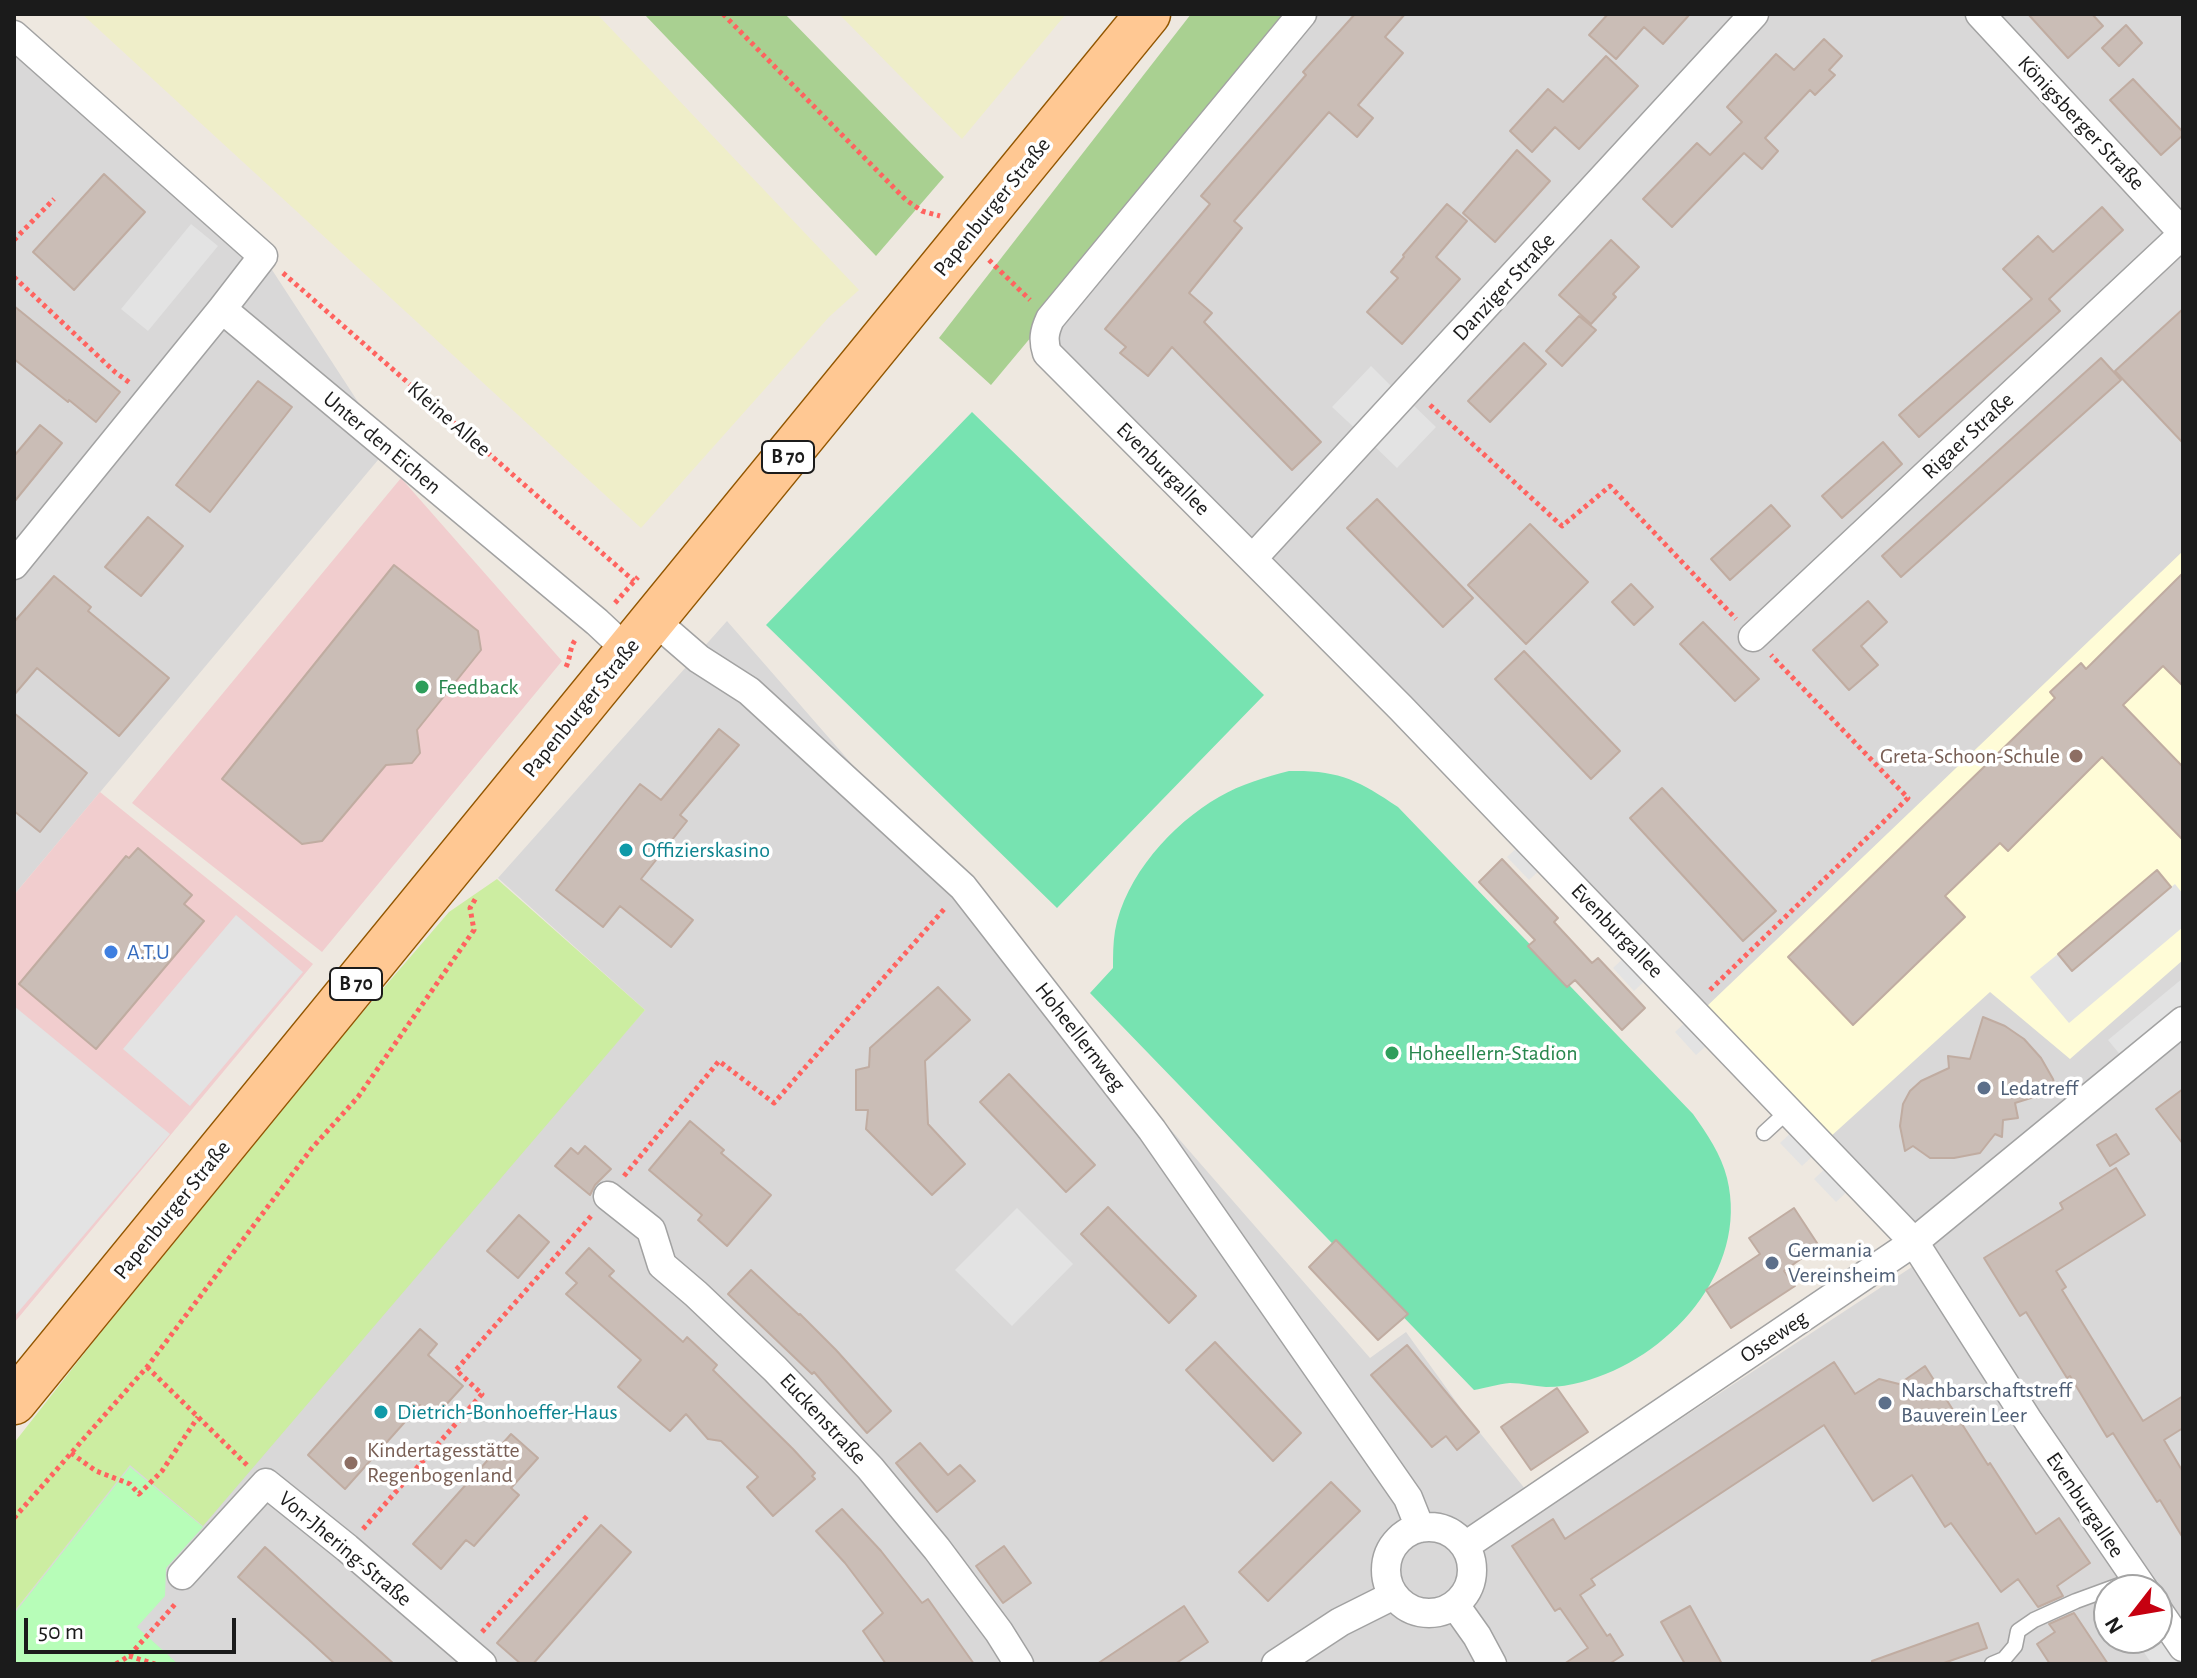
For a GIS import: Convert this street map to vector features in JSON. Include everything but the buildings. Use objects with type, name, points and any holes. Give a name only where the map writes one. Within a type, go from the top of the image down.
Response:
[{"type":"main road","name":"Papenburger Straße","points":[[14,1402],[1148,14]]},
{"type":"street","points":[[1050,319],[1302,14]]},
{"type":"street","name":"Danziger Straße","points":[[1253,558],[1754,14]]},
{"type":"street","name":"Königsberger Straße","points":[[1980,14],[2183,234]]},
{"type":"street","points":[[14,35],[263,256],[14,565]]},
{"type":"street","name":"Rigaer Straße","points":[[1753,637],[2183,234]]},
{"type":"street","name":"Unter den Eichen","points":[[222,309],[597,622],[641,636]]},
{"type":"street","name":"Evenburgallee","points":[[1050,319],[1044,341],[1047,353],[1056,364],[1253,558],[1914,1242],[2029,1422],[2133,1574]]},
{"type":"street","name":"Hoheellernweg","points":[[641,636],[699,659],[749,691],[963,887],[1152,1130],[1408,1498],[1420,1528]]},
{"type":"street","name":"Osseweg","points":[[1465,1546],[1914,1242],[2183,1021]]},
{"type":"street","name":"Euckenstraße","points":[[608,1196],[651,1230],[662,1265],[775,1369],[870,1468],[937,1549],[1019,1664]]},
{"type":"street","name":"Von-Jhering-Straße","points":[[182,1575],[266,1483],[474,1657]]},
{"type":"street","points":[[1420,1528],[1442,1529],[1465,1546],[1471,1559],[1472,1573],[1464,1596],[1455,1605],[1442,1611],[1419,1612],[1394,1595],[1386,1572],[1388,1557],[1396,1543],[1407,1533],[1420,1528]]},
{"type":"street","points":[[1276,1664],[1340,1622],[1394,1595]]},
{"type":"street","points":[[1455,1605],[1483,1645],[1492,1664]]},
{"type":"lane","points":[[1764,1133],[1789,1110]]},
{"type":"lane","points":[[1992,1664],[2004,1659],[2015,1646],[2018,1631],[2034,1620],[2093,1596]]},
{"type":"path","points":[[723,14],[906,200],[922,211],[939,215]]},
{"type":"path","points":[[14,240],[54,199]]},
{"type":"path","name":"Kleine Allee","points":[[263,256],[634,581]]},
{"type":"path","points":[[991,262],[1050,319]]},
{"type":"path","points":[[14,277],[115,372],[150,398]]},
{"type":"path","points":[[1412,388],[1562,526],[1610,486],[1908,798],[1691,1008]]},
{"type":"path","points":[[347,1548],[482,1394],[456,1370],[608,1196],[719,1061],[774,1103],[963,887]]},
{"type":"path","points":[[14,1518],[147,1367],[312,1148],[367,1085],[474,930],[470,908],[481,889]]},
{"type":"path","points":[[147,1367],[266,1483]]},
{"type":"path","points":[[71,1453],[96,1471],[130,1484],[139,1494],[162,1471],[198,1417]]},
{"type":"path","points":[[474,1657],[588,1515]]},
{"type":"path","points":[[116,1664],[129,1656],[177,1602],[182,1575]]},
{"type":"path","points":[[129,1656],[155,1664]]},
{"type":"shaded area","points":[[1305,14],[2183,14],[2183,1664],[14,1664],[14,1612],[203,1371],[267,1435],[645,1010],[498,878],[727,621],[1370,1358],[1406,1332],[1468,1418],[1542,1510],[1924,1259],[1045,341]]},
{"type":"shaded area","points":[[14,37],[263,256],[388,448],[14,895]]},
{"type":"shaded area","points":[[191,224],[218,246],[148,331],[121,309]]},
{"type":"shaded area","points":[[1371,366],[1399,394],[1361,434],[1332,407]]},
{"type":"shaded area","points":[[1408,400],[1436,427],[1397,468],[1369,441]]},
{"type":"shaded area","points":[[401,478],[562,661],[322,952],[132,803]]},
{"type":"shaded area","name":"Greta-Schoon-Schule","points":[[2183,551],[2183,960],[2070,1059],[1990,992],[1829,1138],[1705,1008]]},
{"type":"shaded area","points":[[100,792],[313,964],[14,1323],[14,895]]},
{"type":"shaded area","points":[[1523,842],[1545,865],[1529,880],[1507,857]]},
{"type":"shaded area","points":[[2175,884],[2183,894],[2183,927],[2069,1023],[2030,977],[2058,954],[2072,970]]},
{"type":"shaded area","points":[[236,915],[303,972],[190,1106],[123,1049]]},
{"type":"shaded area","points":[[1629,953],[1650,976],[1634,991],[1613,968]]},
{"type":"shaded area","points":[[2183,978],[2183,1007],[2122,1057],[2108,1040]]},
{"type":"shaded area","points":[[14,1006],[170,1134],[14,1317]]},
{"type":"shaded area","points":[[1691,1017],[1713,1040],[1696,1055],[1675,1032]]},
{"type":"shaded area","points":[[1796,1128],[1818,1151],[1802,1166],[1780,1143]]},
{"type":"shaded area","points":[[1830,1164],[1852,1187],[1836,1202],[1814,1179]]},
{"type":"shaded area","points":[[1017,1208],[1073,1264],[1012,1326],[955,1270]]},
{"type":"shaded area","points":[[2173,1646],[2183,1660],[2182,1664],[2152,1664],[2145,1654],[2173,1654]]},
{"type":"green space","points":[[82,14],[597,14],[859,290],[829,317],[641,528]]},
{"type":"green space","points":[[644,14],[785,14],[944,177],[876,256]]},
{"type":"green space","points":[[839,14],[1066,14],[962,139]]},
{"type":"green space","points":[[1191,14],[1301,14],[991,385],[939,338]]},
{"type":"green space","points":[[972,412],[1264,695],[1057,908],[766,625]]},
{"type":"green space","name":"Hoheellern-Stadion","points":[[1289,771],[1322,772],[1347,778],[1398,807],[1693,1114],[1708,1137],[1727,1178],[1731,1213],[1726,1246],[1714,1278],[1695,1307],[1644,1354],[1614,1371],[1573,1384],[1546,1387],[1510,1383],[1474,1390],[1090,993],[1113,968],[1115,931],[1129,891],[1168,837],[1201,808],[1227,792]]},
{"type":"green space","points":[[497,879],[645,1010],[203,1526],[130,1465],[14,1612],[14,1443],[356,1020],[449,912]]},
{"type":"green space","points":[[130,1467],[203,1527],[166,1568],[165,1596],[137,1627],[178,1664],[14,1664],[14,1614]]},
{"type":"place","name":"Feedback","points":[[422,687]]},
{"type":"place","name":"Greta-Schoon-Schule","points":[[2076,756]]},
{"type":"place","name":"Offizierskasino","points":[[626,850]]},
{"type":"place","name":"A.T.U","points":[[111,952]]},
{"type":"place","name":"Hoheellern-Stadion","points":[[1392,1053]]},
{"type":"place","name":"Ledatreff","points":[[1984,1088]]},
{"type":"place","name":"Germania Vereinsheim","points":[[1772,1263]]},
{"type":"place","name":"Nachbarschaftstreff Bauverein Leer","points":[[1885,1403]]},
{"type":"place","name":"Dietrich-Bonhoeffer-Haus","points":[[381,1412]]},
{"type":"place","name":"Kindertagesstätte Regenbogenland","points":[[351,1463]]}]
